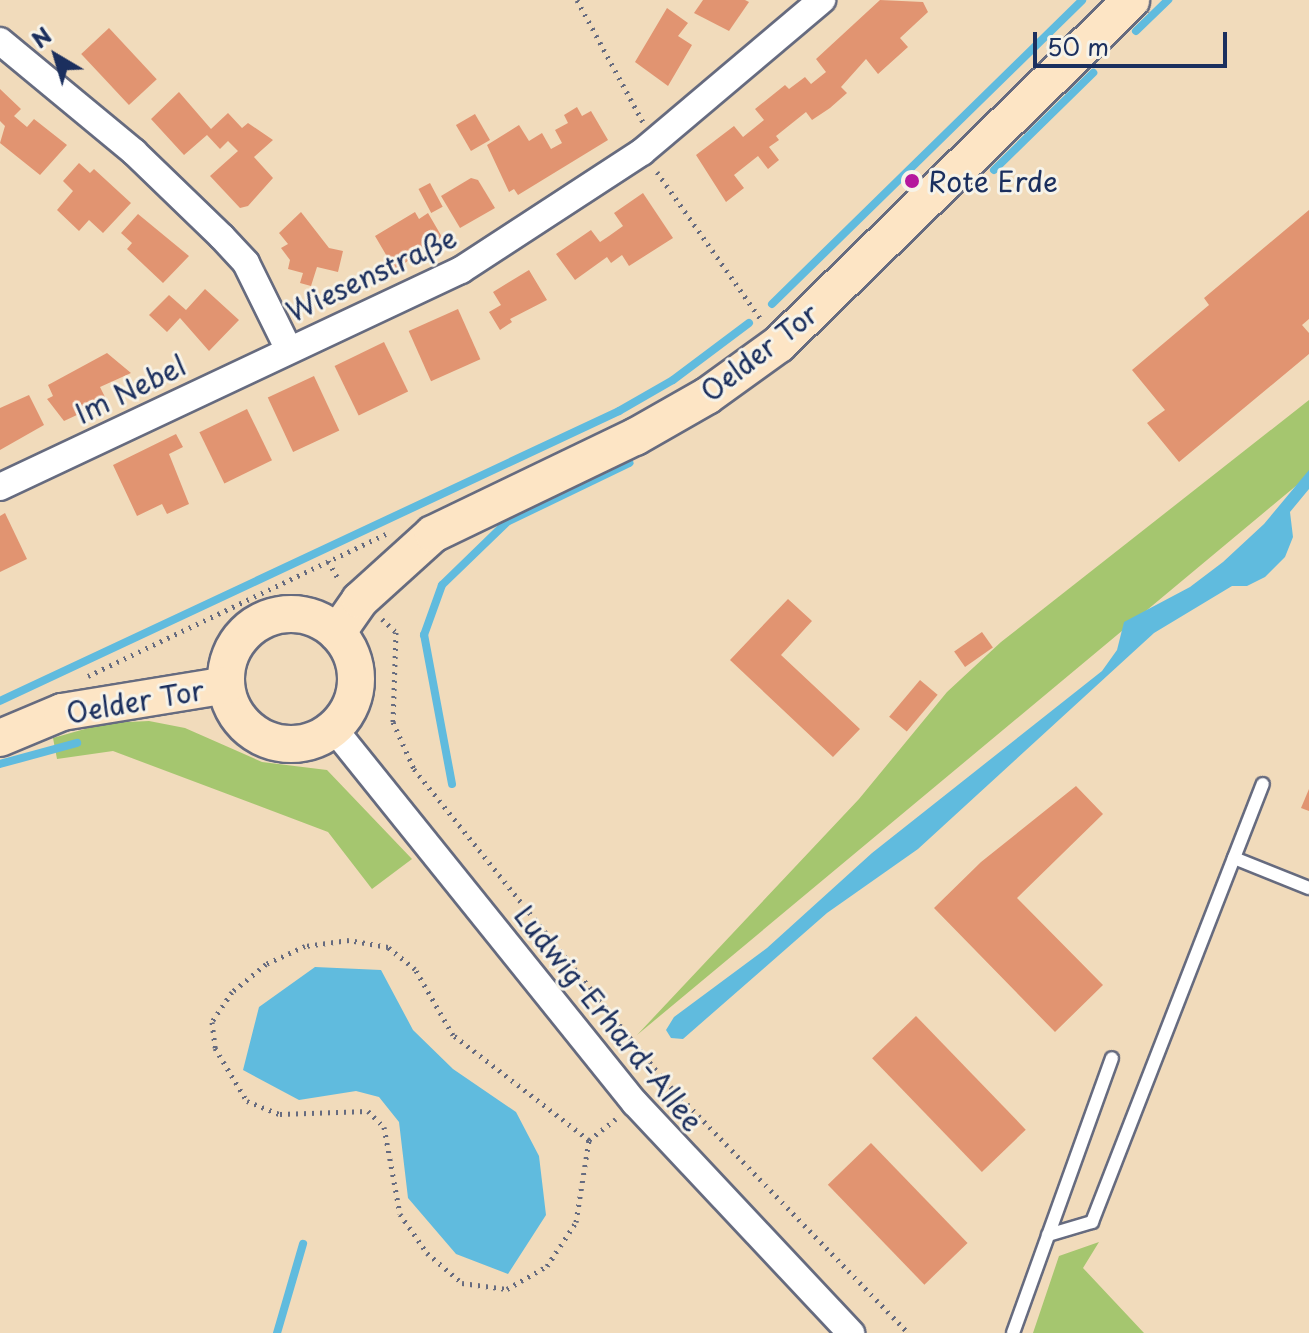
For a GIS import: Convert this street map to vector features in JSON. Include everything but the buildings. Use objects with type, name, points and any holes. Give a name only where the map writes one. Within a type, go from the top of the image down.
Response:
[{"type":"main road","name":"Oelder Tor","points":[[337,633],[360,600],[433,534],[635,437],[707,396],[779,344],[1131,0]]},
{"type":"main road","points":[[297,614],[337,633],[348,647],[356,682],[353,700],[334,729],[308,743],[294,744],[253,734],[234,712],[226,685],[227,662],[253,626],[274,616],[297,614]]},
{"type":"main road","name":"Oelder Tor","points":[[0,738],[62,712],[226,685]]},
{"type":"street","name":"Wiesenstraße","points":[[0,41],[134,152],[222,237],[246,263],[288,348],[461,270],[648,147],[822,0]]},
{"type":"street","name":"Im Nebel","points":[[0,487],[288,348]]},
{"type":"street","name":"Ludwig-Erhard-Allee","points":[[334,729],[635,1103],[851,1333]]},
{"type":"lane","points":[[1048,1235],[1092,1222],[1263,784]]},
{"type":"lane","points":[[1234,858],[1309,888]]},
{"type":"lane","points":[[1013,1333],[1112,1058]]},
{"type":"path","points":[[577,0],[648,147],[779,344]]},
{"type":"path","points":[[85,677],[397,528]]},
{"type":"path","points":[[328,561],[336,578],[396,632],[393,722],[414,769],[665,1081],[908,1333]]},
{"type":"path","points":[[589,1140],[453,1035],[415,969],[388,947],[349,940],[305,946],[266,964],[232,992],[212,1022],[215,1048],[247,1101],[280,1114],[368,1111],[384,1127],[400,1214],[427,1253],[462,1283],[507,1289],[547,1266],[576,1222],[589,1140],[635,1103]]},
{"type":"green space","points":[[1309,400],[1309,475],[637,1035],[859,799],[947,692],[1001,642]]},
{"type":"green space","points":[[149,721],[185,728],[262,762],[327,770],[412,859],[372,889],[328,832],[113,751],[57,759],[53,738],[106,723]]},
{"type":"green space","points":[[1099,1242],[1083,1268],[1144,1333],[1033,1333],[1059,1256]]},
{"type":"water","points":[[1309,470],[1309,489],[1290,512],[1293,537],[1285,557],[1265,577],[1247,586],[1232,586],[1154,633],[918,849],[827,913],[683,1039],[671,1038],[666,1030],[674,1017],[767,948],[872,853],[1102,671],[1117,650],[1124,622],[1190,587],[1223,562],[1264,524]]},
{"type":"water","points":[[315,967],[381,970],[413,1030],[453,1069],[516,1112],[539,1156],[546,1215],[508,1274],[456,1254],[408,1198],[399,1122],[379,1097],[356,1091],[299,1100],[243,1070],[259,1007]]},
{"type":"waterway","points":[[772,304],[1082,0]]},
{"type":"waterway","points":[[1136,31],[1168,0]]},
{"type":"waterway","points":[[994,170],[1093,73]]},
{"type":"waterway","points":[[0,701],[619,411],[673,380],[749,323]]},
{"type":"waterway","points":[[452,784],[424,635],[442,585],[507,522],[629,463]]},
{"type":"waterway","points":[[0,764],[77,743]]},
{"type":"waterway","points":[[277,1333],[303,1244]]},
{"type":"place","name":"Rote Erde","points":[[912,181]]}]
